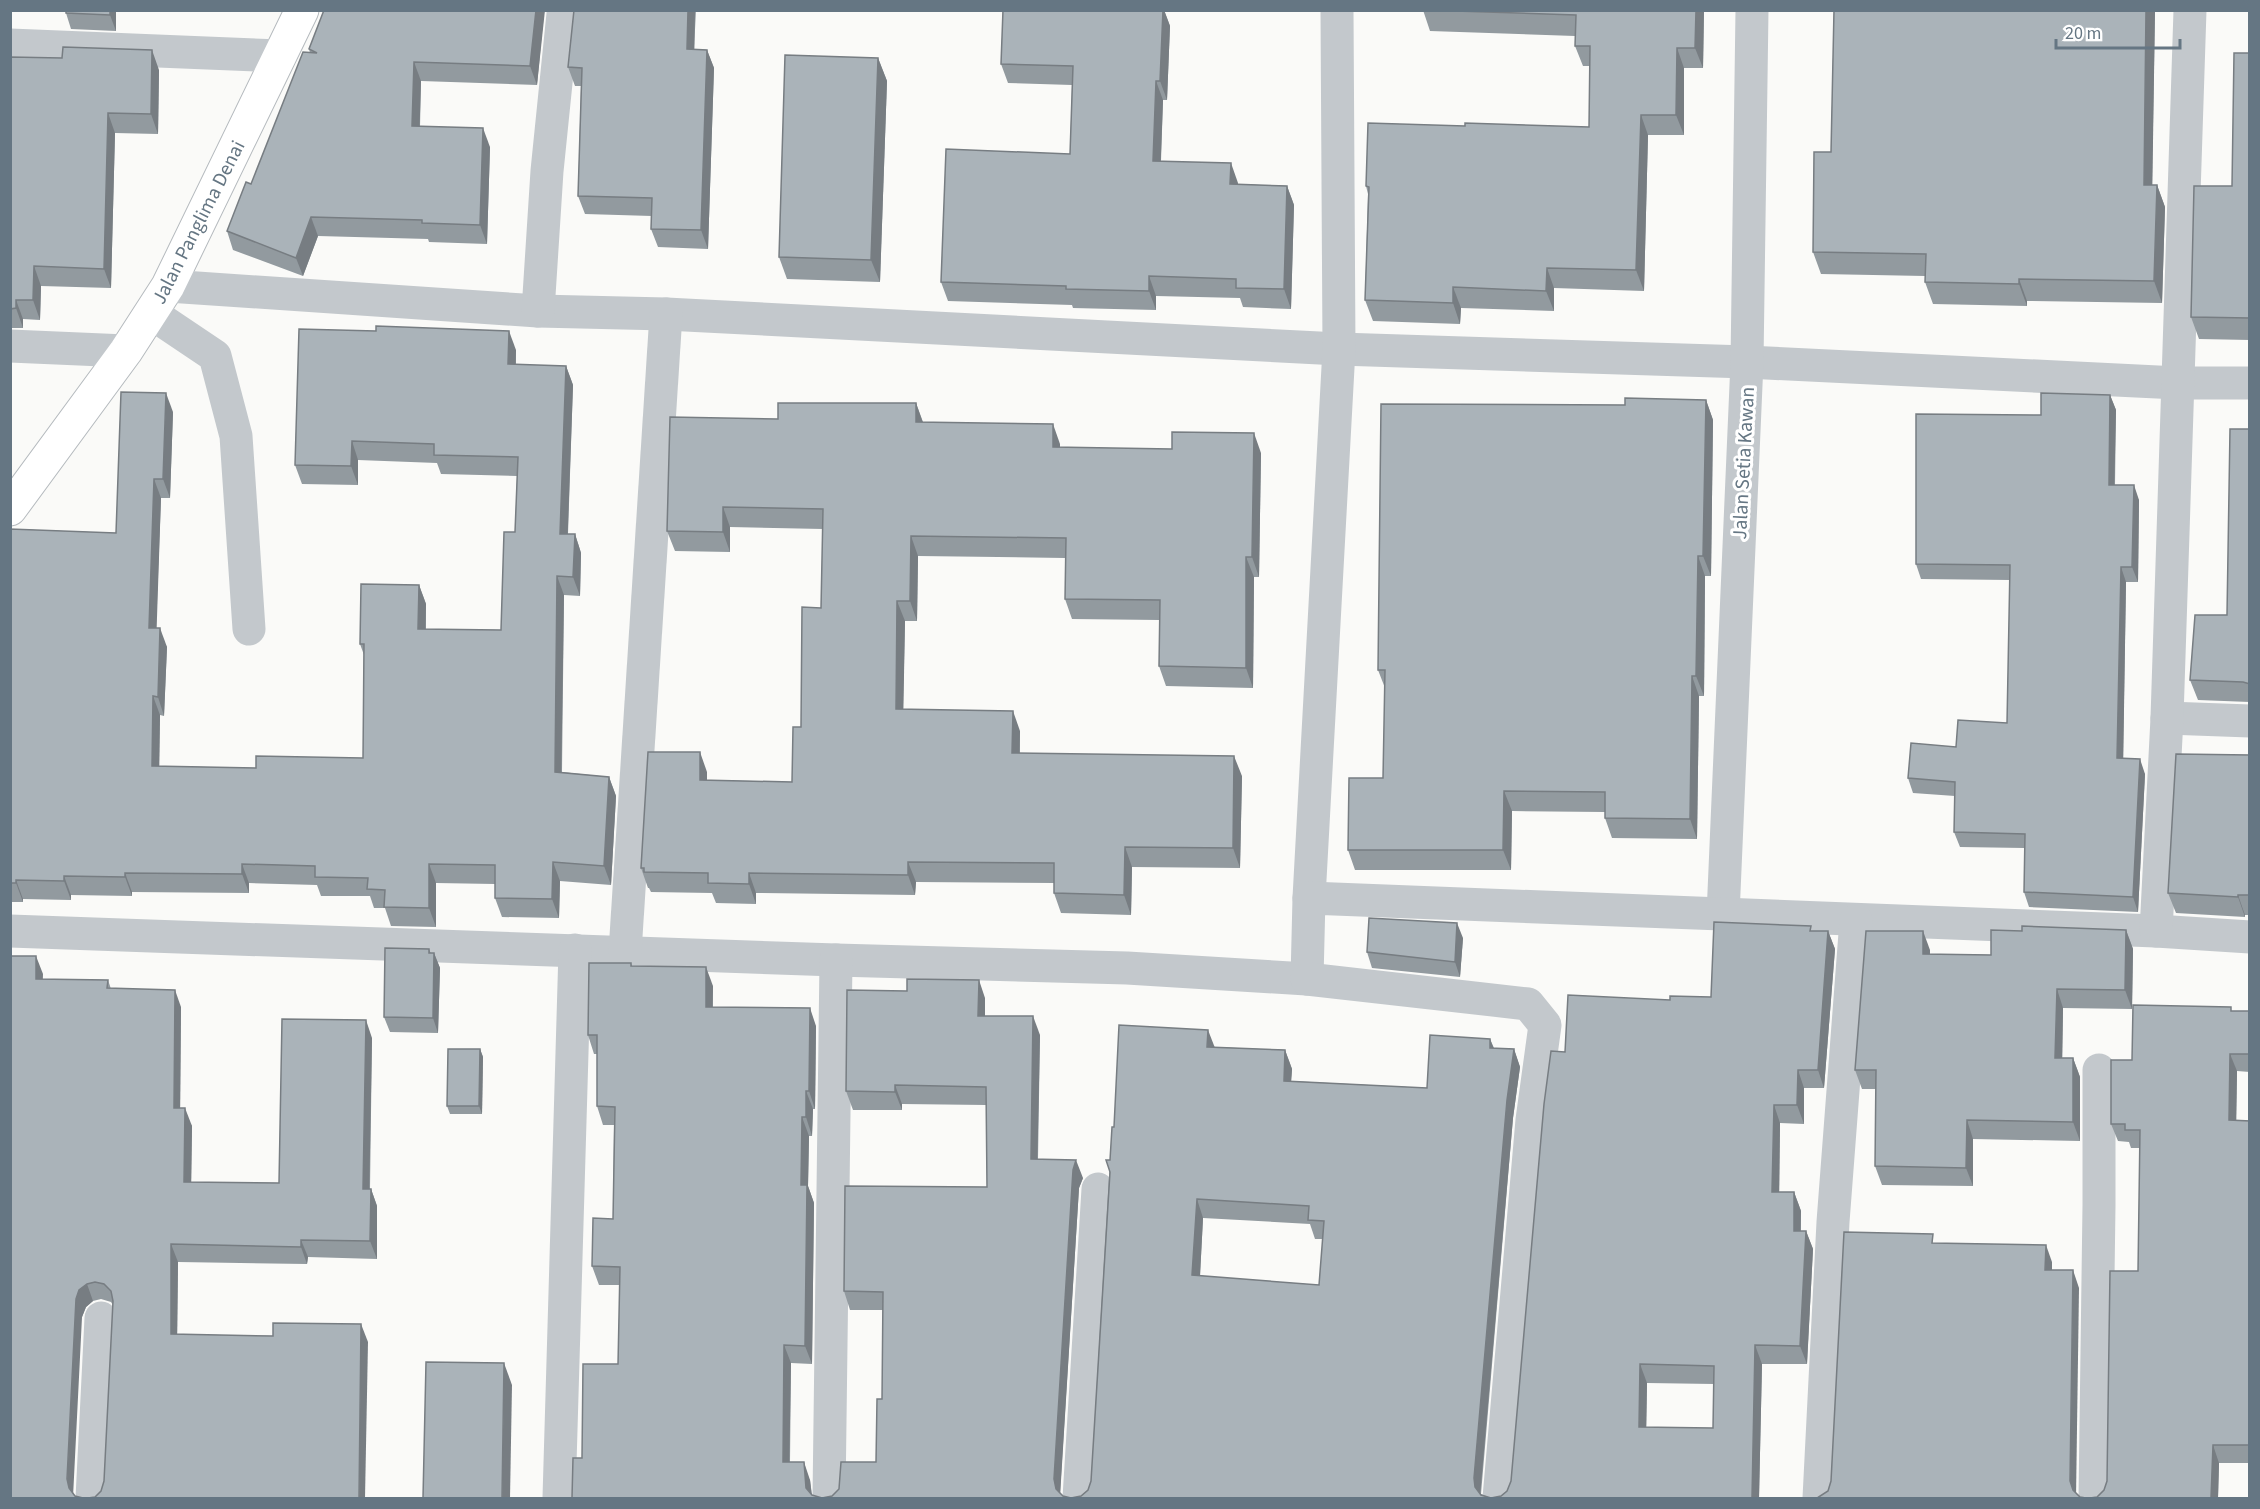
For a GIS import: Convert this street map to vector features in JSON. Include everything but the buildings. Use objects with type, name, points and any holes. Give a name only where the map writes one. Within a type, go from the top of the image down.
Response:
[{"type":"main road","name":"Jalan Panglima Denai","points":[[10,509],[126,351],[168,286],[302,10]]},
{"type":"street","points":[[1307,980],[1309,898],[1339,349],[1337,10]]},
{"type":"street","name":"Jalan Setia Kawan","points":[[1723,915],[1747,362],[1752,10]]},
{"type":"street","points":[[2157,931],[2167,718],[2190,10]]},
{"type":"street","points":[[538,310],[547,171],[563,14]]},
{"type":"street","points":[[10,45],[280,56]]},
{"type":"street","points":[[168,286],[538,310],[666,314],[1339,349],[1747,362],[2178,383],[2250,383]]},
{"type":"street","points":[[151,314],[215,356],[236,436],[249,629]]},
{"type":"street","points":[[625,952],[666,314]]},
{"type":"street","points":[[10,346],[126,351]]},
{"type":"street","points":[[2167,718],[2250,721]]},
{"type":"street","points":[[1309,898],[2157,931],[2250,937]]},
{"type":"street","points":[[1819,1498],[1833,1222],[1856,920]]},
{"type":"street","points":[[10,931],[1126,968],[1307,980],[1528,1004],[1545,1025],[1532,1120],[1498,1498]]},
{"type":"street","points":[[560,1498],[574,950]]},
{"type":"street","points":[[829,1498],[836,960]]},
{"type":"street","points":[[2095,1498],[2099,1070]]},
{"type":"street","points":[[1079,1498],[1098,1190]]},
{"type":"street","points":[[92,1498],[101,1318]]}]
